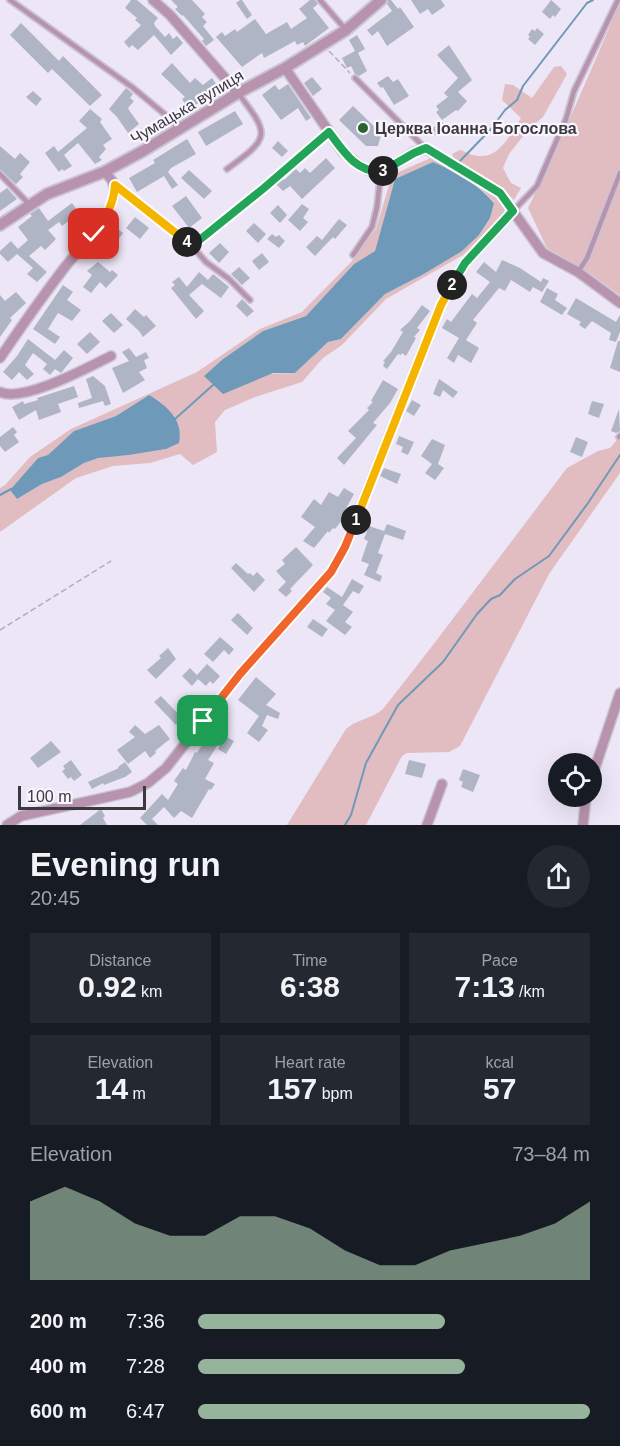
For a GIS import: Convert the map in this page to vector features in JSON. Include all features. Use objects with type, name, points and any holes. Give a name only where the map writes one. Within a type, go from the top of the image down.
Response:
[{"type":"street","points":[[153,0],[170,15],[237,93]]},
{"type":"street","name":"Чумацька вулиця","points":[[0,225],[47,194],[104,172],[237,93],[285,68],[346,30],[381,0]]},
{"type":"street","points":[[285,68],[350,159],[370,171],[381,171],[426,148],[500,193],[543,253],[578,272],[620,303]]},
{"type":"street","points":[[0,357],[44,296],[106,218],[115,185],[111,177],[104,172]]},
{"type":"street","points":[[7,825],[21,816],[130,792],[148,783],[166,768],[240,674],[331,572],[345,547],[441,305],[465,263],[513,211]]},
{"type":"street","points":[[0,392],[16,394],[36,389],[111,356]]},
{"type":"street","points":[[600,753],[620,693]]},
{"type":"street","points":[[427,825],[442,784]]},
{"type":"street","points":[[583,825],[585,807]]},
{"type":"lane","points":[[10,0],[132,87],[179,129]]},
{"type":"lane","points":[[320,0],[346,30]]},
{"type":"lane","points":[[513,211],[537,186],[566,119],[574,91],[618,0]]},
{"type":"lane","points":[[355,78],[426,148]]},
{"type":"lane","points":[[226,169],[248,154],[261,138],[261,128],[237,93]]},
{"type":"lane","points":[[192,246],[329,132]]},
{"type":"lane","points":[[353,255],[372,227],[381,171]]},
{"type":"lane","points":[[578,272],[587,258],[620,173]]},
{"type":"lane","points":[[0,174],[29,204]]},
{"type":"lane","points":[[115,185],[192,246],[206,262],[229,279],[250,300]]},
{"type":"path","points":[[323,45],[355,78]]},
{"type":"path","points":[[0,630],[111,561]]},
{"type":"shaded area","points":[[620,3],[620,295],[582,268],[547,248],[528,208],[551,162]]},
{"type":"shaded area","points":[[561,66],[567,74],[543,117],[528,130],[509,154],[503,168],[511,183],[521,188],[514,200],[504,190],[455,161],[452,154],[460,150],[477,156],[493,153],[513,131],[521,118],[502,100],[505,84],[513,85],[532,98],[554,67]]},
{"type":"shaded area","points":[[433,157],[496,196],[505,207],[503,217],[463,255],[386,299],[342,345],[323,358],[302,382],[255,397],[225,410],[215,422],[217,452],[193,465],[180,454],[150,463],[113,466],[76,478],[0,532],[0,488],[30,457],[71,429],[197,372],[260,329],[302,312],[351,262],[376,229],[392,175]],"holes":[[[433,162],[466,179],[494,202],[490,218],[479,235],[422,275],[385,294],[341,339],[328,342],[295,373],[204,376],[223,359],[263,331],[306,316],[354,264],[375,251],[395,179]],[[149,395],[166,449],[98,457],[61,477],[42,484],[17,499],[10,490],[38,458],[48,456],[74,431],[116,416]]]},
{"type":"shaded area","points":[[620,436],[620,473],[549,574],[460,746],[449,752],[407,753],[402,756],[366,825],[287,825],[346,729],[383,709],[567,468],[598,451],[610,448]]},
{"type":"water","points":[[433,162],[466,179],[494,203],[490,218],[479,235],[462,251],[385,294],[341,339],[328,342],[295,373],[273,373],[223,394],[204,376],[223,359],[263,331],[306,316],[354,264],[375,251],[395,179]]},
{"type":"water","points":[[149,395],[173,414],[179,427],[179,443],[166,449],[98,458],[42,484],[17,499],[10,490],[38,458],[48,455],[74,431],[116,416]]},
{"type":"building","points":[[131,0],[137,0],[158,18],[154,23],[155,26],[165,37],[169,33],[173,39],[177,36],[183,43],[171,55],[154,35],[138,50],[132,45],[129,48],[124,42],[141,25],[135,20],[137,18],[125,8]]},
{"type":"building","points":[[171,0],[192,0],[205,14],[202,17],[207,22],[203,26],[214,40],[206,46],[202,41],[204,39],[175,9],[178,7]]},
{"type":"building","points":[[240,0],[252,15],[247,19],[236,3]]},
{"type":"building","points":[[310,0],[315,0],[318,4],[313,8],[329,28],[305,46],[303,42],[297,45],[295,41],[264,58],[262,53],[242,67],[216,37],[222,32],[225,36],[235,29],[237,32],[255,19],[266,34],[287,22],[291,29],[307,18],[299,9]]},
{"type":"building","points":[[388,0],[391,0],[398,9],[400,7],[414,27],[387,46],[378,31],[372,36],[367,30],[392,11],[387,4]]},
{"type":"building","points":[[411,0],[441,0],[445,6],[432,15],[428,9],[420,14]]},
{"type":"building","points":[[551,0],[561,9],[555,17],[553,15],[550,19],[542,12]]},
{"type":"building","points":[[21,23],[59,61],[63,56],[102,95],[90,106],[52,69],[48,73],[10,35]]},
{"type":"building","points":[[537,28],[544,34],[535,45],[528,39],[530,37],[528,35],[532,29],[535,31]]},
{"type":"building","points":[[357,35],[365,49],[358,53],[367,71],[359,76],[355,74],[351,66],[347,68],[342,58],[355,51],[349,40]]},
{"type":"building","points":[[449,45],[472,80],[458,92],[467,101],[458,111],[456,110],[442,120],[436,112],[439,110],[436,106],[448,97],[444,93],[458,78],[437,55]]},
{"type":"building","points":[[172,63],[190,83],[195,78],[203,85],[212,78],[219,88],[189,110],[182,99],[185,97],[161,74]]},
{"type":"building","points":[[388,76],[393,82],[398,79],[409,96],[394,105],[383,87],[381,88],[377,83]]},
{"type":"building","points":[[312,77],[322,89],[313,96],[304,83]]},
{"type":"building","points":[[288,84],[311,118],[306,121],[298,108],[281,120],[262,95],[275,85],[279,90]]},
{"type":"building","points":[[126,88],[133,94],[130,98],[134,101],[128,108],[139,124],[128,133],[109,109]]},
{"type":"building","points":[[33,91],[42,99],[36,106],[26,97]]},
{"type":"building","name":"Церква Іоанна Богослова","points":[[353,106],[380,132],[378,146],[366,146],[339,120]]},
{"type":"building","points":[[90,109],[102,119],[100,122],[112,139],[103,145],[106,149],[99,157],[102,160],[95,164],[78,143],[64,155],[72,166],[59,172],[45,153],[54,146],[58,152],[87,128],[79,121]]},
{"type":"building","points":[[235,111],[243,124],[206,146],[198,132]]},
{"type":"building","points":[[441,121],[446,126],[436,136],[430,131]]},
{"type":"building","points":[[187,139],[196,154],[168,172],[178,185],[172,189],[164,176],[137,192],[129,178],[155,163],[153,160]]},
{"type":"building","points":[[278,141],[288,151],[282,157],[272,148]]},
{"type":"building","points":[[0,146],[15,159],[20,153],[30,162],[20,174],[23,177],[16,184],[0,170]]},
{"type":"building","points":[[326,158],[335,168],[302,199],[290,186],[283,191],[276,184],[296,169],[300,173],[305,168],[310,173]]},
{"type":"building","points":[[189,170],[212,191],[204,199],[181,178]]},
{"type":"building","points":[[7,188],[17,199],[0,211],[0,193]]},
{"type":"building","points":[[186,196],[202,218],[189,228],[172,206]]},
{"type":"building","points":[[72,203],[79,213],[62,226],[59,222],[48,230],[56,239],[45,250],[41,246],[29,256],[47,272],[37,282],[27,274],[33,268],[17,254],[8,262],[0,254],[0,251],[11,241],[18,249],[28,240],[18,227],[32,216],[30,214],[39,208],[48,221]]},
{"type":"building","points":[[302,204],[309,209],[303,218],[308,222],[300,231],[288,220]]},
{"type":"building","points":[[278,205],[287,215],[280,223],[270,213]]},
{"type":"building","points":[[135,217],[149,228],[140,239],[126,228]]},
{"type":"building","points":[[339,219],[347,225],[315,256],[306,247],[317,236],[322,240]]},
{"type":"building","points":[[254,223],[266,234],[258,243],[246,231]]},
{"type":"building","points":[[118,229],[123,233],[113,247],[108,243]]},
{"type":"building","points":[[272,234],[276,237],[279,235],[285,241],[279,248],[267,239]]},
{"type":"building","points":[[220,243],[229,252],[219,263],[209,253]]},
{"type":"building","points":[[262,253],[269,262],[259,270],[252,261]]},
{"type":"building","points":[[502,260],[520,268],[541,282],[543,278],[549,281],[542,292],[533,287],[530,292],[511,280],[505,291],[499,288],[473,320],[477,323],[466,340],[479,348],[471,363],[458,355],[454,363],[447,358],[459,338],[442,328],[447,319],[451,322],[472,294],[477,298],[490,282],[476,272],[484,262],[496,272]]},
{"type":"building","points":[[98,262],[110,272],[112,270],[118,275],[106,288],[100,282],[91,293],[83,287],[92,275],[87,271]]},
{"type":"building","points":[[239,267],[250,278],[242,285],[231,274]]},
{"type":"building","points":[[199,272],[208,280],[213,274],[229,287],[221,298],[202,284],[189,295],[204,311],[196,319],[171,288],[175,285],[172,282],[179,277],[187,287]]},
{"type":"building","points":[[63,285],[73,292],[67,300],[81,310],[72,321],[58,313],[48,329],[60,337],[55,344],[33,329]]},
{"type":"building","points":[[547,288],[558,294],[555,300],[567,308],[562,315],[540,302]]},
{"type":"building","points":[[16,292],[26,303],[10,318],[12,320],[0,337],[0,295],[5,301]]},
{"type":"building","points":[[576,298],[616,322],[620,315],[620,332],[616,342],[609,340],[611,333],[592,321],[585,329],[579,325],[581,322],[567,314]]},
{"type":"building","points":[[242,299],[254,311],[247,317],[236,306]]},
{"type":"building","points":[[422,305],[430,311],[417,328],[420,330],[414,337],[416,338],[406,356],[402,353],[398,354],[387,369],[383,366],[385,362],[383,361],[403,332],[400,330]]},
{"type":"building","points":[[135,309],[144,317],[146,315],[156,326],[143,337],[126,319]]},
{"type":"building","points":[[111,313],[123,325],[114,333],[102,321]]},
{"type":"building","points":[[90,332],[100,342],[87,354],[77,344]]},
{"type":"building","points":[[28,339],[55,360],[64,350],[73,358],[61,373],[55,369],[50,375],[43,369],[47,364],[33,353],[25,365],[34,374],[27,380],[19,372],[12,380],[3,372]]},
{"type":"building","points":[[618,341],[620,341],[620,372],[610,368]]},
{"type":"building","points":[[129,348],[136,357],[146,352],[149,358],[144,360],[147,368],[139,372],[145,380],[123,393],[112,368],[129,361],[122,352]]},
{"type":"building","points":[[93,376],[105,386],[111,404],[105,406],[103,401],[79,408],[78,403],[92,398],[86,379]]},
{"type":"building","points":[[439,379],[458,392],[453,398],[443,390],[440,397],[433,394]]},
{"type":"building","points":[[383,380],[398,389],[390,403],[373,423],[377,425],[344,465],[337,458],[356,438],[348,431],[369,410],[367,408],[373,402],[371,401]]},
{"type":"building","points":[[74,386],[78,397],[58,404],[61,412],[39,420],[36,410],[19,420],[12,407],[23,401],[24,404],[38,400],[37,398]]},
{"type":"building","points":[[412,400],[421,405],[414,416],[406,411]]},
{"type":"building","points":[[592,401],[604,404],[599,418],[588,414]]},
{"type":"building","points":[[619,409],[620,431],[616,433],[611,431]]},
{"type":"building","points":[[13,427],[17,432],[14,435],[19,442],[5,452],[0,446],[0,437]]},
{"type":"building","points":[[399,436],[414,442],[408,455],[401,452],[403,447],[396,444]]},
{"type":"building","points":[[576,437],[588,442],[582,457],[570,452]]},
{"type":"building","points":[[432,439],[445,445],[438,464],[444,468],[435,480],[425,473],[432,464],[421,456]]},
{"type":"building","points":[[384,468],[401,474],[397,484],[380,476]]},
{"type":"building","points":[[344,488],[354,494],[344,512],[347,514],[335,529],[333,528],[329,533],[328,531],[314,548],[303,541],[315,527],[301,517],[314,499],[321,505],[329,492],[338,497]]},
{"type":"building","points":[[387,524],[406,531],[403,540],[385,534],[378,553],[383,555],[376,573],[382,576],[380,582],[364,575],[369,564],[361,561],[368,541],[364,539],[369,526],[384,531]]},
{"type":"building","points":[[296,547],[313,565],[290,589],[292,591],[286,597],[278,590],[286,582],[276,571],[285,564],[282,560]]},
{"type":"building","points":[[236,563],[248,574],[253,576],[257,572],[265,580],[254,592],[231,568]]},
{"type":"building","points":[[352,579],[364,586],[359,594],[353,591],[343,605],[353,612],[345,622],[352,627],[345,635],[326,621],[335,610],[326,604],[331,598],[323,592],[327,587],[342,597]]},
{"type":"building","points":[[238,613],[253,628],[247,635],[231,620]]},
{"type":"building","points":[[313,619],[328,629],[322,637],[307,627]]},
{"type":"building","points":[[220,637],[234,649],[229,655],[224,650],[213,662],[204,654]]},
{"type":"building","points":[[168,648],[176,659],[156,679],[147,670],[161,658],[159,656]]},
{"type":"building","points":[[207,664],[220,676],[213,684],[210,681],[206,686],[198,679],[192,686],[182,676],[190,668],[197,675]]},
{"type":"building","points":[[256,677],[276,694],[266,705],[280,713],[278,719],[267,715],[262,726],[268,730],[259,742],[247,733],[259,716],[238,700]]},
{"type":"building","points":[[161,696],[183,719],[176,725],[154,702]]},
{"type":"building","points":[[135,725],[145,734],[159,725],[170,739],[150,758],[145,751],[128,764],[117,750],[135,737],[129,732]]},
{"type":"building","points":[[225,736],[234,741],[226,754],[218,749]]},
{"type":"building","points":[[206,739],[217,746],[208,760],[214,763],[205,779],[215,784],[211,790],[209,789],[192,818],[181,811],[174,818],[164,807],[152,819],[158,825],[147,825],[140,818],[162,794],[168,800],[178,784],[174,781],[183,768],[186,770],[195,752],[197,753]]},
{"type":"building","points":[[51,741],[61,752],[38,768],[30,758]]},
{"type":"building","points":[[71,760],[82,775],[74,781],[71,777],[68,779],[62,771],[65,769],[63,766]]},
{"type":"building","points":[[409,760],[426,764],[422,778],[405,774]]},
{"type":"building","points":[[125,762],[132,772],[125,777],[104,785],[103,783],[92,789],[88,782],[119,768]]},
{"type":"building","points":[[463,769],[480,775],[473,792],[461,787],[463,782],[459,780]]},
{"type":"building","points":[[101,809],[107,825],[80,825]]},
{"type":"waterway","points":[[460,161],[491,129],[505,110],[517,100],[523,86],[587,3],[593,0]]},
{"type":"waterway","points":[[175,419],[213,385]]},
{"type":"waterway","points":[[345,825],[351,815],[366,763],[398,705],[443,662],[477,614],[491,599],[500,595],[515,579],[549,556],[620,455]]},
{"type":"waterway","points":[[0,495],[11,489]]},
{"type":"place","name":"Церква Іоанна Богослова","points":[[363,128]]},
{"type":"route","points":[[94,234],[106,218],[115,185],[192,246],[329,132],[350,159],[370,171],[381,171],[426,148],[500,193],[513,211],[465,263],[441,305],[345,547],[331,572],[240,674],[203,721]]}]
